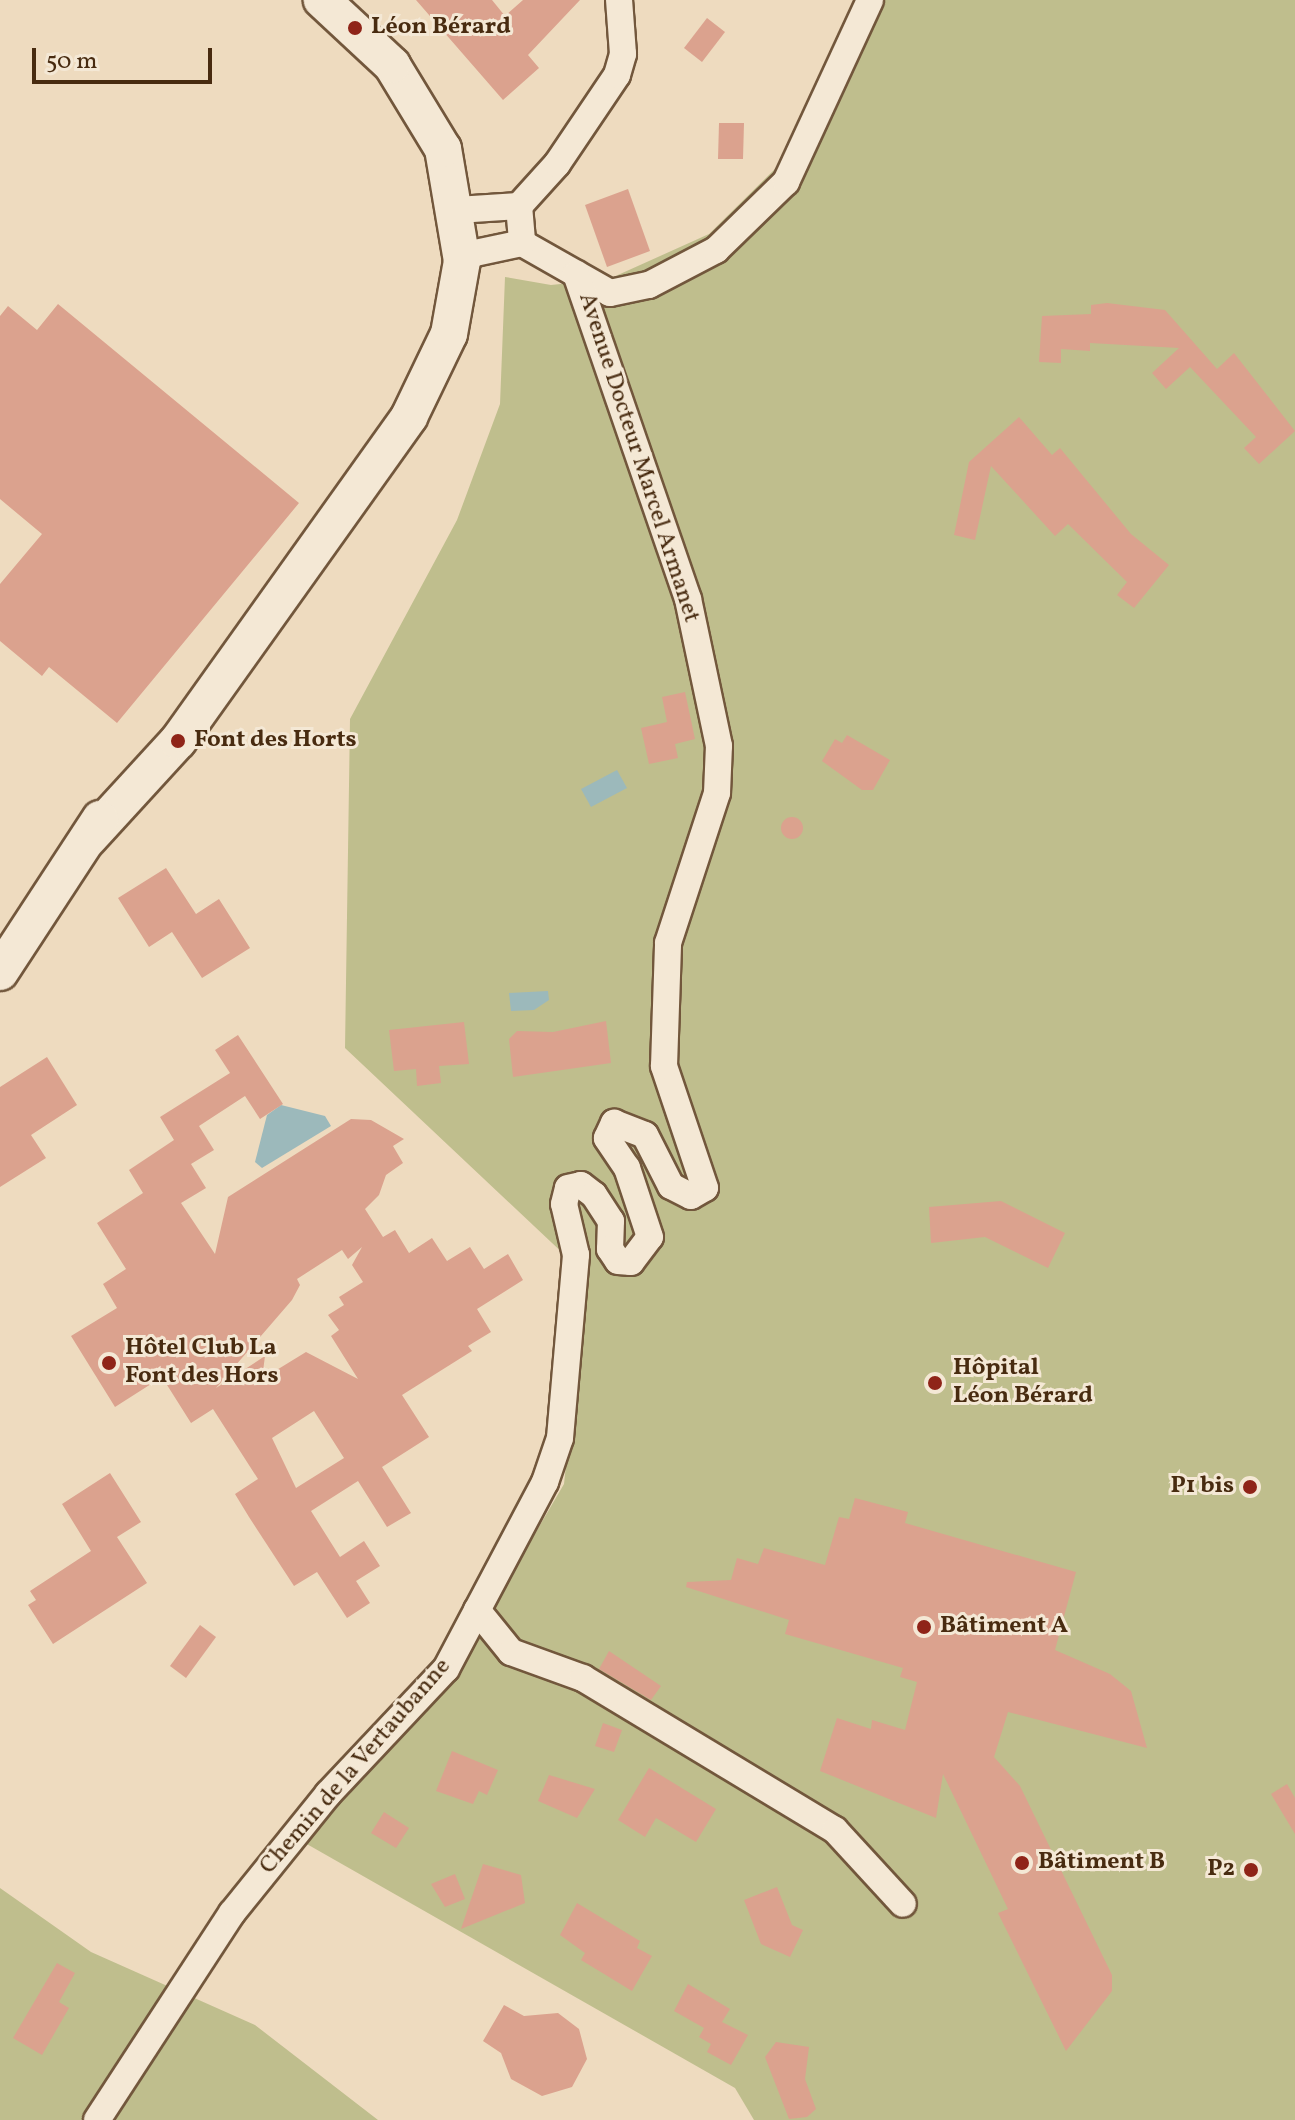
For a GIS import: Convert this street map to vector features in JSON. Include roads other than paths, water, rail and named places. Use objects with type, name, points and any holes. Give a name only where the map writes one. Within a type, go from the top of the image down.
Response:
[{"type":"main road","points":[[0,972],[89,838],[154,773],[430,380],[458,299],[461,256],[457,210],[443,149],[414,96],[392,65],[322,0]]},
{"type":"street","points":[[457,210],[519,206],[557,164],[617,75],[623,54],[619,0]]},
{"type":"street","points":[[576,274],[610,293],[649,285],[716,250],[786,182],[870,0]]},
{"type":"street","points":[[461,256],[522,243],[519,206]]},
{"type":"street","name":"Avenue Docteur Marcel Armanet","points":[[477,1610],[545,1482],[560,1438],[576,1255],[564,1204],[568,1188],[581,1185],[594,1195],[611,1221],[610,1249],[618,1261],[631,1262],[650,1237],[627,1168],[607,1138],[614,1123],[645,1135],[671,1186],[691,1196],[705,1188],[664,1050],[668,943],[717,793],[719,746],[688,599],[576,274],[522,243]]},
{"type":"street","points":[[477,1610],[511,1652],[583,1678],[835,1830],[903,1904]]},
{"type":"street","name":"Chemin de la Vertaubanne","points":[[97,2120],[232,1913],[328,1794],[446,1669],[477,1610]]},
{"type":"water","points":[[617,770],[627,788],[591,807],[581,789]]},
{"type":"water","points":[[548,991],[549,1000],[534,1010],[511,1011],[509,993]]},
{"type":"water","points":[[281,1105],[325,1116],[331,1126],[262,1168],[255,1162],[267,1115]]},
{"type":"place","name":"Léon Bérard","points":[[355,28]]},
{"type":"place","name":"Font des Horts","points":[[178,741]]},
{"type":"place","name":"Hôtel Club La Font des Hors","points":[[109,1363]]},
{"type":"place","name":"Hôpital Léon Bérard","points":[[935,1383]]},
{"type":"place","name":"P1 bis","points":[[1250,1487]]},
{"type":"place","name":"Bâtiment A","points":[[924,1627]]},
{"type":"place","name":"Bâtiment B","points":[[1022,1863]]},
{"type":"place","name":"P2","points":[[1251,1870]]}]
